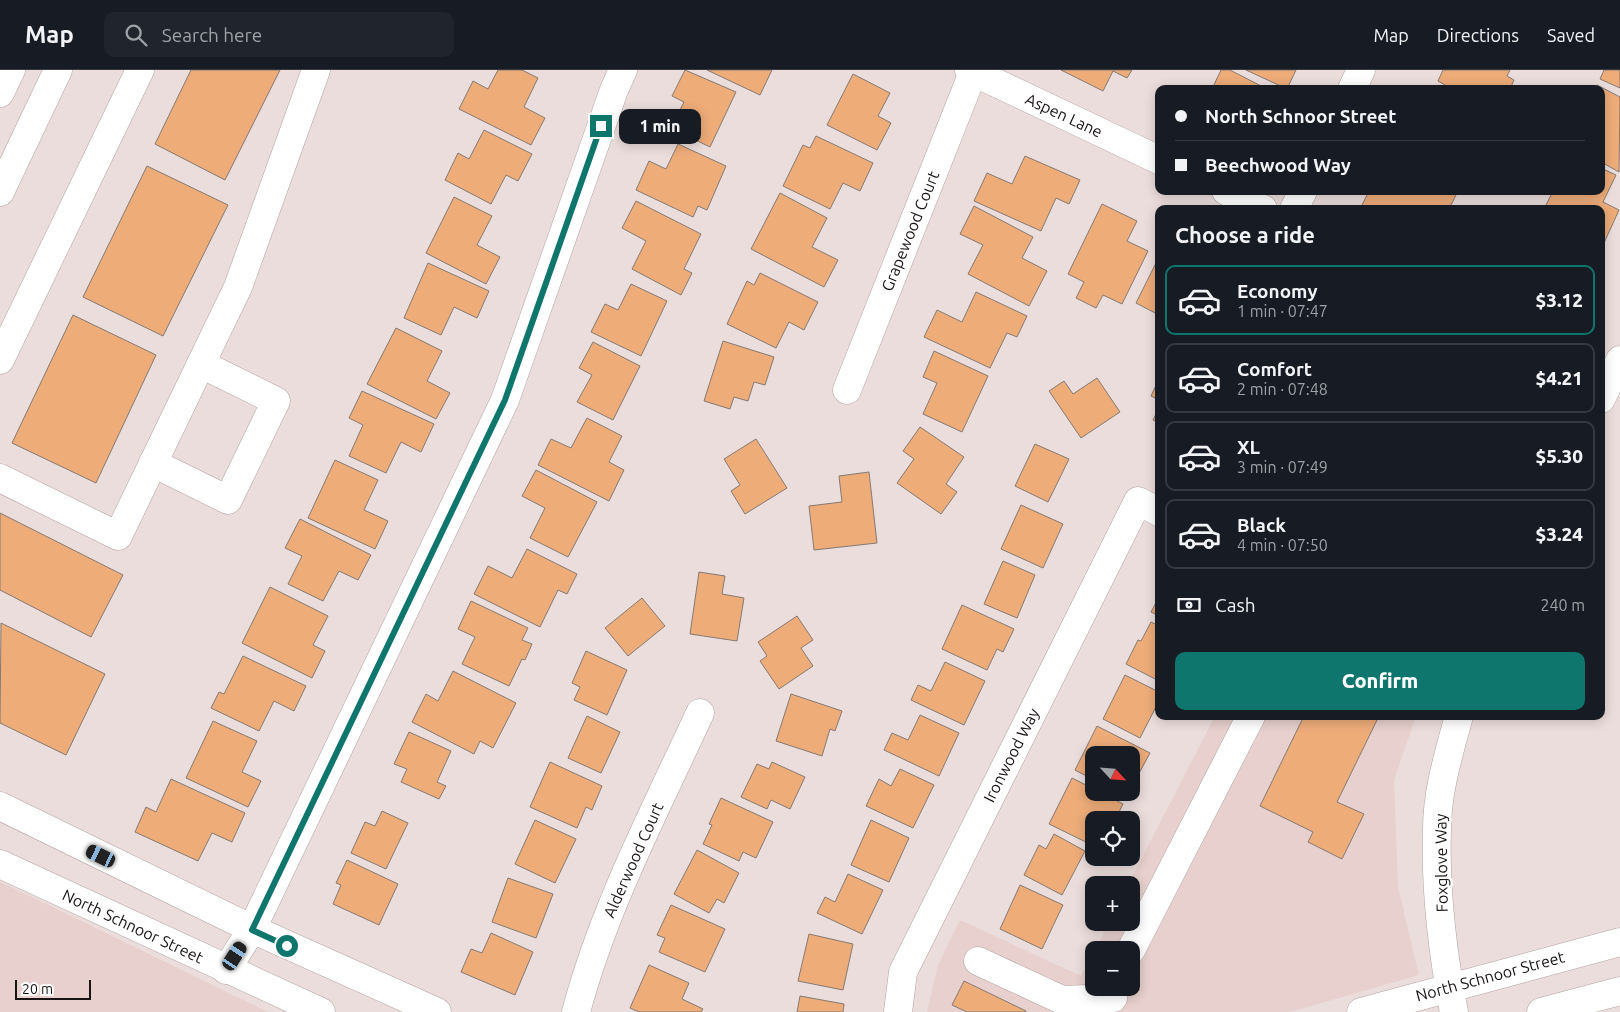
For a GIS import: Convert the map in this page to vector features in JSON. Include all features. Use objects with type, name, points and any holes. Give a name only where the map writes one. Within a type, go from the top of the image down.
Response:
[{"type":"street","points":[[0,94],[11,70]]},
{"type":"street","points":[[0,192],[58,70]]},
{"type":"street","points":[[0,360],[140,70]]},
{"type":"street","points":[[0,478],[118,536],[238,288],[316,70]]},
{"type":"street","points":[[226,970],[252,930],[505,400],[614,90],[623,70]]},
{"type":"street","points":[[1354,85],[1361,70]]},
{"type":"street","name":"Aspen Lane","points":[[972,71],[1155,158]]},
{"type":"street","name":"Grapewood Court","points":[[847,390],[972,71]]},
{"type":"street","points":[[1234,195],[1255,205]]},
{"type":"street","points":[[153,463],[228,500],[276,401],[201,364]]},
{"type":"street","name":"Ironwood Way","points":[[898,1012],[903,972],[1148,507]]},
{"type":"street","name":"Alderwood Court","points":[[576,1012],[586,976],[608,913],[700,713]]},
{"type":"street","points":[[1136,941],[1249,720]]},
{"type":"street","name":"Foxglove Way","points":[[1452,999],[1441,917],[1436,828],[1446,763],[1458,720]]},
{"type":"street","points":[[0,806],[252,930],[431,1011]]},
{"type":"street","name":"North Schnoor Street","points":[[1,868],[321,1012]]},
{"type":"street","name":"North Schnoor Street","points":[[1361,1012],[1452,999],[1620,942]]},
{"type":"street","points":[[978,961],[1062,1000],[1115,999]]},
{"type":"street","points":[[1541,1012],[1620,991]]},
{"type":"shaded area","points":[[1213,720],[1415,720],[1394,780],[1398,887],[1419,975],[1290,1012],[927,1012],[938,965],[960,920],[1081,976],[1085,969],[1085,996],[1140,996],[1140,941],[1100,941],[1105,931],[1140,931],[1140,876],[1133,876],[1138,866],[1140,866],[1140,862]]},
{"type":"shaded area","points":[[0,882],[36,899],[268,1012],[0,1012]]},
{"type":"building","points":[[191,70],[280,70],[225,180],[155,144]]},
{"type":"building","points":[[498,70],[522,70],[538,78],[524,107],[545,118],[531,145],[459,109],[473,81],[488,89]]},
{"type":"building","points":[[685,70],[736,92],[710,147],[671,128],[684,102],[672,96]]},
{"type":"building","points":[[707,70],[772,70],[760,95]]},
{"type":"building","points":[[1061,70],[1132,70],[1127,78],[1113,71],[1103,91]]},
{"type":"building","points":[[1221,70],[1230,70],[1259,85],[1214,85]]},
{"type":"building","points":[[1246,70],[1296,70],[1289,85],[1278,85]]},
{"type":"building","points":[[1443,70],[1510,70],[1507,76],[1514,80],[1512,85],[1445,85],[1438,81]]},
{"type":"building","points":[[1604,70],[1620,70],[1620,88],[1600,79]]},
{"type":"building","points":[[853,74],[890,93],[878,116],[891,123],[877,150],[827,125]]},
{"type":"building","points":[[1605,89],[1620,97],[1619,172],[1605,164]]},
{"type":"building","points":[[484,130],[532,154],[518,181],[506,175],[491,204],[445,180],[458,153],[469,159]]},
{"type":"building","points":[[816,136],[873,163],[860,191],[843,183],[830,209],[783,186],[803,145],[810,148]]},
{"type":"building","points":[[678,144],[726,166],[707,210],[698,206],[693,217],[636,190],[649,161],[666,169]]},
{"type":"building","points":[[1025,156],[1080,180],[1069,204],[1056,198],[1041,231],[974,201],[987,173],[1012,184]]},
{"type":"building","points":[[147,166],[228,205],[163,336],[83,297]]},
{"type":"building","points":[[1605,170],[1616,175],[1603,202],[1619,210],[1605,241],[1605,205],[1546,205],[1551,195],[1605,195]]},
{"type":"building","points":[[780,193],[827,218],[812,247],[838,260],[824,287],[751,249]]},
{"type":"building","points":[[1367,195],[1456,195],[1451,205],[1362,205]]},
{"type":"building","points":[[454,197],[492,216],[477,245],[500,257],[486,284],[426,253]]},
{"type":"building","points":[[636,201],[701,234],[684,269],[692,273],[681,295],[632,269],[646,241],[622,228]]},
{"type":"building","points":[[1102,204],[1137,221],[1127,241],[1148,251],[1122,304],[1103,295],[1096,308],[1076,298],[1084,282],[1068,274]]},
{"type":"building","points":[[974,206],[1033,237],[1022,258],[1047,271],[1029,306],[968,274],[983,245],[960,234]]},
{"type":"building","points":[[428,263],[489,291],[477,318],[454,307],[441,335],[404,318]]},
{"type":"building","points":[[1155,265],[1155,313],[1136,303]]},
{"type":"building","points":[[760,273],[818,302],[804,330],[789,322],[776,348],[727,324],[747,281],[754,285]]},
{"type":"building","points":[[631,284],[667,301],[641,356],[591,332],[605,304],[618,310]]},
{"type":"building","points":[[976,292],[1027,316],[1017,337],[1007,333],[990,368],[924,337],[937,310],[962,322]]},
{"type":"building","points":[[73,315],[156,355],[96,483],[12,443]]},
{"type":"building","points":[[396,328],[442,351],[427,381],[450,393],[436,419],[367,384]]},
{"type":"building","points":[[723,341],[774,357],[765,385],[754,382],[748,401],[734,397],[730,409],[704,401]]},
{"type":"building","points":[[593,342],[640,366],[613,420],[577,402],[592,375],[579,368]]},
{"type":"building","points":[[934,351],[988,376],[962,432],[923,414],[937,383],[923,377]]},
{"type":"building","points":[[1097,378],[1120,412],[1081,438],[1049,391],[1064,381],[1073,394]]},
{"type":"building","points":[[1155,388],[1155,398],[1151,396]]},
{"type":"building","points":[[362,391],[434,424],[421,452],[401,442],[386,473],[349,456],[363,425],[349,418]]},
{"type":"building","points":[[587,418],[622,436],[609,462],[624,470],[609,501],[538,465],[551,439],[571,448]]},
{"type":"building","points":[[920,427],[964,457],[946,484],[957,492],[941,514],[897,483],[914,459],[903,451]]},
{"type":"building","points":[[756,439],[787,488],[745,514],[731,491],[740,485],[724,459]]},
{"type":"building","points":[[1035,444],[1069,459],[1048,502],[1015,486]]},
{"type":"building","points":[[335,460],[378,480],[364,510],[388,521],[375,549],[308,518]]},
{"type":"building","points":[[536,470],[597,502],[568,557],[530,538],[545,508],[522,496]]},
{"type":"building","points":[[869,472],[877,543],[814,550],[809,506],[842,502],[839,476]]},
{"type":"building","points":[[1021,505],[1063,524],[1043,568],[1001,549]]},
{"type":"building","points":[[0,513],[123,575],[91,637],[0,590]]},
{"type":"building","points":[[300,519],[371,555],[358,580],[339,571],[323,601],[288,584],[302,556],[285,548]]},
{"type":"building","points":[[527,549],[577,574],[567,594],[558,590],[540,627],[474,594],[488,566],[512,578]]},
{"type":"building","points":[[1003,561],[1035,575],[1017,618],[984,604]]},
{"type":"building","points":[[699,572],[725,576],[722,594],[744,598],[737,641],[690,634]]},
{"type":"building","points":[[270,587],[328,616],[313,645],[325,651],[312,678],[242,643]]},
{"type":"building","points":[[642,598],[665,626],[628,656],[605,628]]},
{"type":"building","points":[[471,601],[528,628],[522,640],[532,644],[525,660],[522,659],[509,686],[462,664],[475,637],[458,629]]},
{"type":"building","points":[[1155,604],[1155,614],[1151,612]]},
{"type":"building","points":[[962,605],[1014,629],[1003,652],[997,649],[987,670],[942,649]]},
{"type":"building","points":[[797,616],[813,640],[801,648],[813,666],[779,689],[760,661],[767,656],[758,642]]},
{"type":"building","points":[[1151,622],[1155,624],[1155,679],[1126,664],[1138,640],[1141,641]]},
{"type":"building","points":[[1,623],[105,674],[66,755],[0,723]]},
{"type":"building","points":[[586,651],[627,670],[607,715],[574,700],[580,687],[572,683]]},
{"type":"building","points":[[243,656],[306,686],[294,711],[274,701],[259,731],[211,708],[219,692],[224,694]]},
{"type":"building","points":[[945,662],[985,681],[964,725],[911,700],[918,685],[931,691]]},
{"type":"building","points":[[453,671],[516,703],[493,748],[480,741],[474,754],[412,722],[426,694],[438,701]]},
{"type":"building","points":[[1125,675],[1155,690],[1155,709],[1140,738],[1103,719]]},
{"type":"building","points":[[791,694],[842,711],[835,731],[830,729],[822,756],[776,741]]},
{"type":"building","points":[[920,715],[959,733],[939,776],[884,750],[892,733],[908,740]]},
{"type":"building","points":[[587,716],[620,732],[601,773],[568,758]]},
{"type":"building","points":[[1302,720],[1377,720],[1337,802],[1364,814],[1342,859],[1308,842],[1313,832],[1260,806]]},
{"type":"building","points":[[213,721],[257,741],[242,772],[261,781],[248,807],[186,778]]},
{"type":"building","points":[[1097,726],[1136,746],[1087,746]]},
{"type":"building","points":[[409,732],[451,751],[437,782],[446,786],[439,799],[401,782],[407,769],[394,764]]},
{"type":"building","points":[[1140,748],[1150,753],[1140,771]]},
{"type":"building","points":[[1085,750],[1085,775],[1075,770]]},
{"type":"building","points":[[550,762],[602,786],[592,810],[586,807],[577,828],[530,807]]},
{"type":"building","points":[[772,762],[805,777],[790,809],[771,800],[767,809],[741,797],[757,764],[769,769]]},
{"type":"building","points":[[900,769],[934,785],[913,828],[866,806],[879,779],[891,786]]},
{"type":"building","points":[[1072,778],[1085,784],[1085,801],[1117,801],[1123,804],[1120,811],[1085,811],[1085,842],[1049,824]]},
{"type":"building","points":[[171,779],[245,813],[232,842],[212,833],[198,861],[135,832],[146,807],[156,812]]},
{"type":"building","points":[[721,798],[773,822],[756,858],[743,852],[739,861],[703,844],[712,825],[709,824]]},
{"type":"building","points":[[382,811],[408,823],[386,869],[351,853],[365,822],[375,826]]},
{"type":"building","points":[[535,820],[576,839],[555,883],[515,864]]},
{"type":"building","points":[[871,820],[909,838],[889,882],[851,865]]},
{"type":"building","points":[[1054,834],[1085,851],[1062,895],[1024,875],[1039,845],[1046,849]]},
{"type":"building","points":[[697,850],[739,873],[724,903],[717,899],[709,913],[674,894]]},
{"type":"building","points":[[347,860],[398,884],[379,925],[333,904],[341,885],[336,883]]},
{"type":"building","points":[[848,874],[883,890],[862,934],[817,913],[825,897],[835,902]]},
{"type":"building","points":[[508,878],[553,894],[536,938],[492,922]]},
{"type":"building","points":[[1020,885],[1063,905],[1042,949],[1000,929]]},
{"type":"building","points":[[671,905],[725,929],[705,972],[659,952],[665,938],[657,935]]},
{"type":"building","points":[[491,933],[533,952],[515,995],[461,972],[471,949],[482,953]]},
{"type":"building","points":[[809,934],[853,944],[843,990],[798,981]]},
{"type":"building","points":[[649,965],[689,983],[682,999],[703,1009],[701,1012],[639,1012],[630,1008]]},
{"type":"building","points":[[964,981],[1026,1012],[967,1012],[952,1005]]},
{"type":"building","points":[[800,996],[844,1004],[843,1012],[797,1012]]},
{"type":"route","points":[[287,946],[252,930],[505,400],[601,126]]}]
